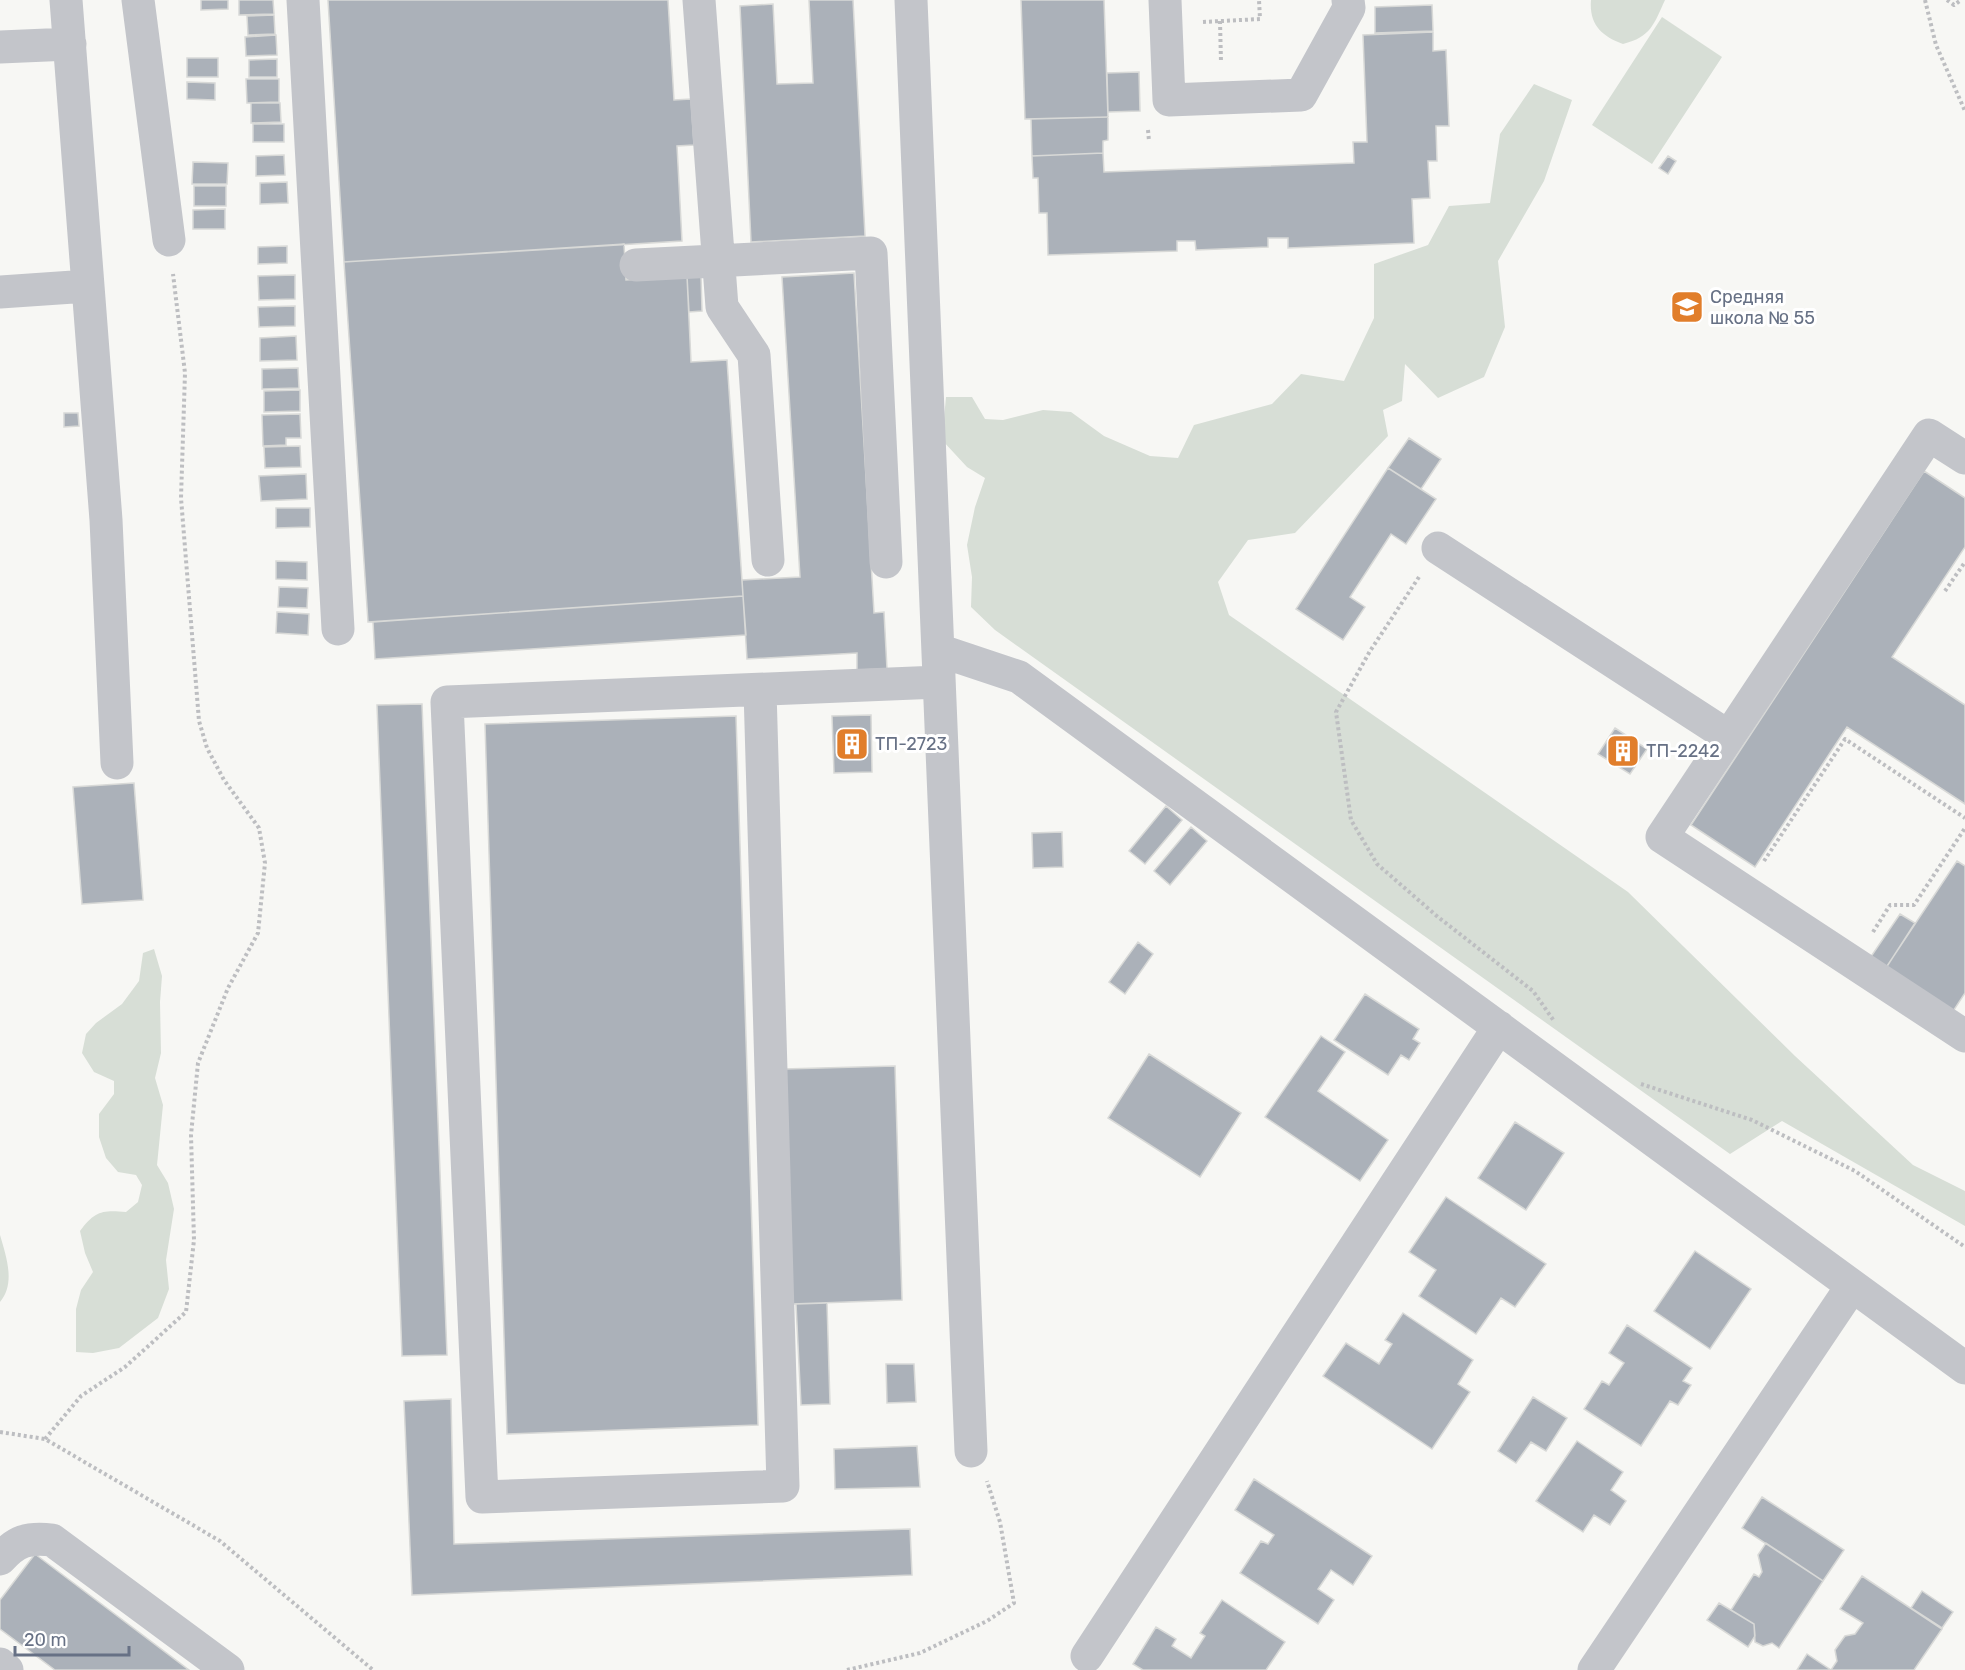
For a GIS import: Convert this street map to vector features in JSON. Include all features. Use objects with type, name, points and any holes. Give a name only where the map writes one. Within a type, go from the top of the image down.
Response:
[{"type":"lane","points":[[66,0],[106,520],[117,763]]},
{"type":"lane","points":[[138,0],[169,240]]},
{"type":"lane","points":[[303,0],[338,629]]},
{"type":"lane","points":[[699,0],[722,307],[754,355],[768,560]]},
{"type":"lane","points":[[911,0],[971,1451]]},
{"type":"lane","points":[[1166,12],[1170,99],[1301,95],[1349,8],[1348,0]]},
{"type":"lane","points":[[0,47],[70,44]]},
{"type":"lane","points":[[636,265],[871,253],[886,562]]},
{"type":"lane","points":[[0,291],[88,286]]},
{"type":"lane","points":[[1965,458],[1929,435],[1662,837],[1965,1036]]},
{"type":"lane","points":[[1438,548],[1728,736]]},
{"type":"lane","points":[[938,650],[1018,677],[1965,1368]]},
{"type":"lane","points":[[760,690],[783,1486],[482,1497],[447,702],[939,682]]},
{"type":"lane","points":[[1087,1656],[1499,1027]]},
{"type":"lane","points":[[1594,1670],[1852,1286]]},
{"type":"lane","points":[[0,1559],[9,1549],[33,1537],[52,1540],[228,1670]]},
{"type":"lane","points":[[0,1664],[8,1670]]},
{"type":"path","points":[[1166,12],[1220,21],[1260,19],[1259,0]]},
{"type":"path","points":[[1925,0],[1936,45],[1965,111]]},
{"type":"path","points":[[1947,0],[1954,5],[1960,0]]},
{"type":"path","points":[[1220,21],[1222,67]]},
{"type":"path","points":[[45,1439],[81,1396],[125,1367],[186,1312],[194,1240],[191,1135],[198,1063],[228,988],[258,933],[265,863],[259,828],[224,780],[207,748],[199,721],[181,498],[185,373],[169,240]]},
{"type":"path","points":[[1438,548],[1370,651],[1336,712],[1351,820],[1377,864],[1438,917],[1533,991],[1559,1027]]},
{"type":"path","points":[[1945,591],[1965,562]]},
{"type":"path","points":[[1744,891],[1845,739],[1965,818]]},
{"type":"path","points":[[1853,963],[1890,905],[1914,905],[1965,828]]},
{"type":"path","points":[[1636,1082],[1752,1120],[1855,1171],[1965,1247]]},
{"type":"path","points":[[0,1432],[45,1439],[220,1541],[373,1670]]},
{"type":"path","points":[[847,1670],[920,1653],[987,1621],[1014,1603],[1000,1522],[985,1474],[971,1451]]},
{"type":"shaded area","points":[[1591,0],[1665,0],[1654,23],[1646,33],[1640,38],[1623,44],[1608,37],[1598,28],[1592,16]]},
{"type":"shaded area","points":[[1662,17],[1722,57],[1652,164],[1592,125]]},
{"type":"shaded area","points":[[1534,84],[1572,100],[1544,181],[1498,261],[1505,327],[1484,377],[1438,398],[1405,364],[1402,401],[1383,410],[1388,436],[1295,533],[1248,540],[1218,582],[1229,615],[1628,892],[1795,1056],[1913,1165],[1965,1191],[1965,1226],[1782,1121],[1730,1154],[995,630],[971,607],[972,577],[967,545],[975,507],[985,478],[967,467],[942,440],[946,397],[972,397],[985,419],[1003,420],[1043,410],[1071,412],[1104,436],[1150,456],[1178,458],[1194,425],[1272,404],[1301,374],[1344,381],[1374,318],[1374,264],[1428,245],[1449,206],[1490,203],[1500,134]]},
{"type":"shaded area","points":[[154,949],[162,976],[161,1053],[155,1078],[163,1105],[157,1165],[168,1183],[174,1209],[166,1260],[169,1289],[158,1318],[119,1348],[93,1353],[76,1352],[76,1309],[81,1290],[93,1272],[85,1253],[80,1231],[90,1219],[100,1213],[126,1212],[138,1202],[142,1185],[136,1175],[118,1172],[106,1158],[99,1137],[99,1114],[114,1094],[114,1081],[94,1072],[82,1053],[86,1034],[96,1023],[122,1004],[139,981],[143,953]]},
{"type":"shaded area","points":[[0,1235],[9,1278],[5,1295],[0,1302]]},
{"type":"building","points":[[201,0],[228,0],[228,9],[201,10]]},
{"type":"building","points":[[239,0],[273,0],[274,14],[239,15]]},
{"type":"building","points":[[328,0],[668,0],[674,100],[691,99],[694,145],[677,146],[682,241],[344,262]]},
{"type":"building","points":[[809,0],[853,0],[865,236],[751,242],[740,6],[773,4],[777,84],[813,83]]},
{"type":"building","points":[[1021,0],[1104,0],[1108,117],[1025,119]]},
{"type":"building","points":[[1432,5],[1433,31],[1375,33],[1375,7]]},
{"type":"building","points":[[274,15],[275,34],[248,35],[247,16]]},
{"type":"building","points":[[1433,32],[1433,51],[1446,50],[1449,126],[1436,126],[1437,161],[1428,161],[1430,198],[1412,199],[1414,243],[1288,248],[1288,238],[1268,238],[1268,247],[1196,250],[1195,241],[1177,241],[1177,251],[1048,255],[1047,213],[1039,213],[1038,178],[1033,178],[1032,156],[1103,153],[1104,172],[1354,163],[1353,142],[1367,142],[1363,35]]},
{"type":"building","points":[[276,35],[277,55],[246,56],[245,37]]},
{"type":"building","points":[[187,58],[218,58],[218,77],[187,77]]},
{"type":"building","points":[[277,59],[277,77],[249,77],[249,60]]},
{"type":"building","points":[[1139,72],[1140,111],[1108,112],[1107,73]]},
{"type":"building","points":[[246,79],[279,79],[279,102],[247,103]]},
{"type":"building","points":[[187,82],[215,83],[215,100],[187,99]]},
{"type":"building","points":[[251,103],[280,103],[281,122],[251,123]]},
{"type":"building","points":[[1108,117],[1108,140],[1103,141],[1103,153],[1032,156],[1031,119]]},
{"type":"building","points":[[253,124],[284,124],[284,142],[253,142]]},
{"type":"building","points":[[284,155],[285,175],[256,176],[256,156]]},
{"type":"building","points":[[1668,156],[1676,161],[1668,174],[1659,168]]},
{"type":"building","points":[[193,162],[228,163],[227,184],[192,184]]},
{"type":"building","points":[[287,182],[288,203],[260,204],[260,183]]},
{"type":"building","points":[[194,186],[226,186],[226,206],[194,206]]},
{"type":"building","points":[[225,209],[225,229],[193,229],[193,210]]},
{"type":"building","points":[[624,244],[626,280],[687,276],[691,362],[727,360],[743,596],[368,622],[344,262]]},
{"type":"building","points":[[287,246],[287,263],[258,264],[258,247]]},
{"type":"building","points":[[854,273],[874,613],[884,612],[887,669],[857,670],[857,653],[747,659],[742,580],[800,577],[782,277]]},
{"type":"building","points":[[295,275],[295,299],[259,300],[258,276]]},
{"type":"building","points":[[701,275],[702,311],[689,312],[687,276]]},
{"type":"building","points":[[295,306],[295,326],[259,327],[258,307]]},
{"type":"building","points":[[296,336],[297,360],[260,361],[260,338]]},
{"type":"building","points":[[298,368],[299,388],[262,389],[262,369]]},
{"type":"building","points":[[300,390],[300,411],[264,412],[264,391]]},
{"type":"building","points":[[64,413],[78,413],[79,426],[64,427]]},
{"type":"building","points":[[300,414],[301,438],[286,438],[286,445],[263,446],[262,415]]},
{"type":"building","points":[[1409,438],[1441,459],[1421,489],[1388,468]]},
{"type":"building","points":[[300,446],[301,467],[265,468],[264,447]]},
{"type":"building","points":[[1388,468],[1436,499],[1406,544],[1391,534],[1350,597],[1365,607],[1343,640],[1296,609]]},
{"type":"building","points":[[1924,471],[1965,498],[1965,547],[1892,657],[1965,705],[1965,804],[1847,727],[1755,867],[1691,825]]},
{"type":"building","points":[[306,474],[307,499],[261,501],[259,476]]},
{"type":"building","points":[[276,508],[310,508],[310,527],[276,528]]},
{"type":"building","points":[[276,561],[307,562],[307,580],[276,579]]},
{"type":"building","points":[[279,587],[308,588],[307,608],[278,607]]},
{"type":"building","points":[[743,596],[746,635],[375,659],[373,622]]},
{"type":"building","points":[[277,612],[309,614],[308,635],[276,633]]},
{"type":"building","points":[[422,704],[447,1355],[402,1356],[377,705]]},
{"type":"building","name":"ТП-2723","points":[[871,715],[872,772],[834,773],[832,716]]},
{"type":"building","points":[[736,716],[758,1425],[507,1434],[485,724]]},
{"type":"building","name":"ТП-2242","points":[[1615,728],[1647,749],[1630,774],[1598,754]]},
{"type":"building","points":[[134,783],[143,900],[82,904],[73,787]]},
{"type":"building","points":[[1166,806],[1182,820],[1145,864],[1129,851]]},
{"type":"building","points":[[1191,827],[1207,841],[1170,885],[1154,871]]},
{"type":"building","points":[[1062,832],[1063,867],[1033,868],[1032,833]]},
{"type":"building","points":[[1957,861],[1965,866],[1965,993],[1950,1016],[1883,972]]},
{"type":"building","points":[[1900,914],[1915,923],[1886,968],[1870,958]]},
{"type":"building","points":[[1138,942],[1153,954],[1125,994],[1109,982]]},
{"type":"building","points":[[1365,994],[1419,1029],[1413,1039],[1420,1043],[1409,1060],[1401,1055],[1388,1075],[1334,1040]]},
{"type":"building","points":[[1321,1036],[1345,1052],[1318,1091],[1388,1140],[1360,1181],[1265,1117]]},
{"type":"building","points":[[1149,1054],[1241,1113],[1200,1177],[1108,1118]]},
{"type":"building","points":[[895,1066],[902,1300],[792,1304],[784,1069]]},
{"type":"building","points":[[1515,1122],[1564,1153],[1526,1210],[1478,1178]]},
{"type":"building","points":[[1446,1197],[1546,1264],[1515,1307],[1501,1298],[1476,1334],[1419,1296],[1436,1270],[1409,1252]]},
{"type":"building","points":[[1695,1251],[1751,1289],[1710,1349],[1654,1311]]},
{"type":"building","points":[[827,1303],[830,1404],[801,1405],[796,1304]]},
{"type":"building","points":[[1403,1313],[1473,1360],[1458,1384],[1470,1392],[1432,1449],[1323,1376],[1346,1343],[1379,1364],[1392,1344],[1385,1340]]},
{"type":"building","points":[[1627,1325],[1692,1368],[1683,1381],[1691,1385],[1678,1405],[1670,1401],[1641,1446],[1584,1409],[1602,1381],[1609,1385],[1624,1363],[1609,1353]]},
{"type":"building","points":[[886,1364],[914,1364],[916,1402],[887,1403]]},
{"type":"building","points":[[1533,1397],[1567,1418],[1546,1451],[1531,1442],[1516,1463],[1498,1451]]},
{"type":"building","points":[[451,1399],[454,1544],[910,1529],[912,1575],[412,1595],[404,1401]]},
{"type":"building","points":[[1577,1441],[1623,1472],[1611,1490],[1626,1501],[1610,1525],[1594,1515],[1583,1532],[1536,1501]]},
{"type":"building","points":[[917,1446],[920,1487],[835,1489],[834,1449]]},
{"type":"building","points":[[1254,1479],[1372,1556],[1353,1585],[1331,1570],[1318,1589],[1334,1600],[1318,1624],[1240,1573],[1261,1541],[1268,1544],[1274,1535],[1235,1510]]},
{"type":"building","points":[[1762,1497],[1844,1550],[1823,1581],[1742,1528]]},
{"type":"building","points":[[1766,1543],[1823,1581],[1779,1648],[1772,1643],[1763,1646],[1755,1642],[1754,1624],[1731,1610],[1754,1574],[1759,1577],[1762,1572],[1758,1555]]},
{"type":"building","points":[[35,1554],[189,1670],[55,1670],[0,1629],[0,1600]]},
{"type":"building","points":[[1862,1576],[1942,1629],[1914,1670],[1831,1670],[1837,1661],[1835,1650],[1845,1636],[1855,1634],[1863,1623],[1840,1609]]},
{"type":"building","points":[[1922,1591],[1953,1612],[1942,1628],[1911,1608]]},
{"type":"building","points":[[1222,1600],[1285,1642],[1266,1670],[1143,1670],[1133,1664],[1156,1627],[1176,1639],[1172,1646],[1191,1658],[1205,1636],[1200,1633]]},
{"type":"building","points":[[1719,1603],[1754,1624],[1755,1636],[1748,1647],[1707,1620]]},
{"type":"building","points":[[1807,1654],[1831,1670],[1797,1670]]},
{"type":"place","name":"Средняя школа № 55","points":[[1687,307]]},
{"type":"place","name":"ТП-2723","points":[[852,744]]},
{"type":"place","name":"ТП-2242","points":[[1623,751]]}]
